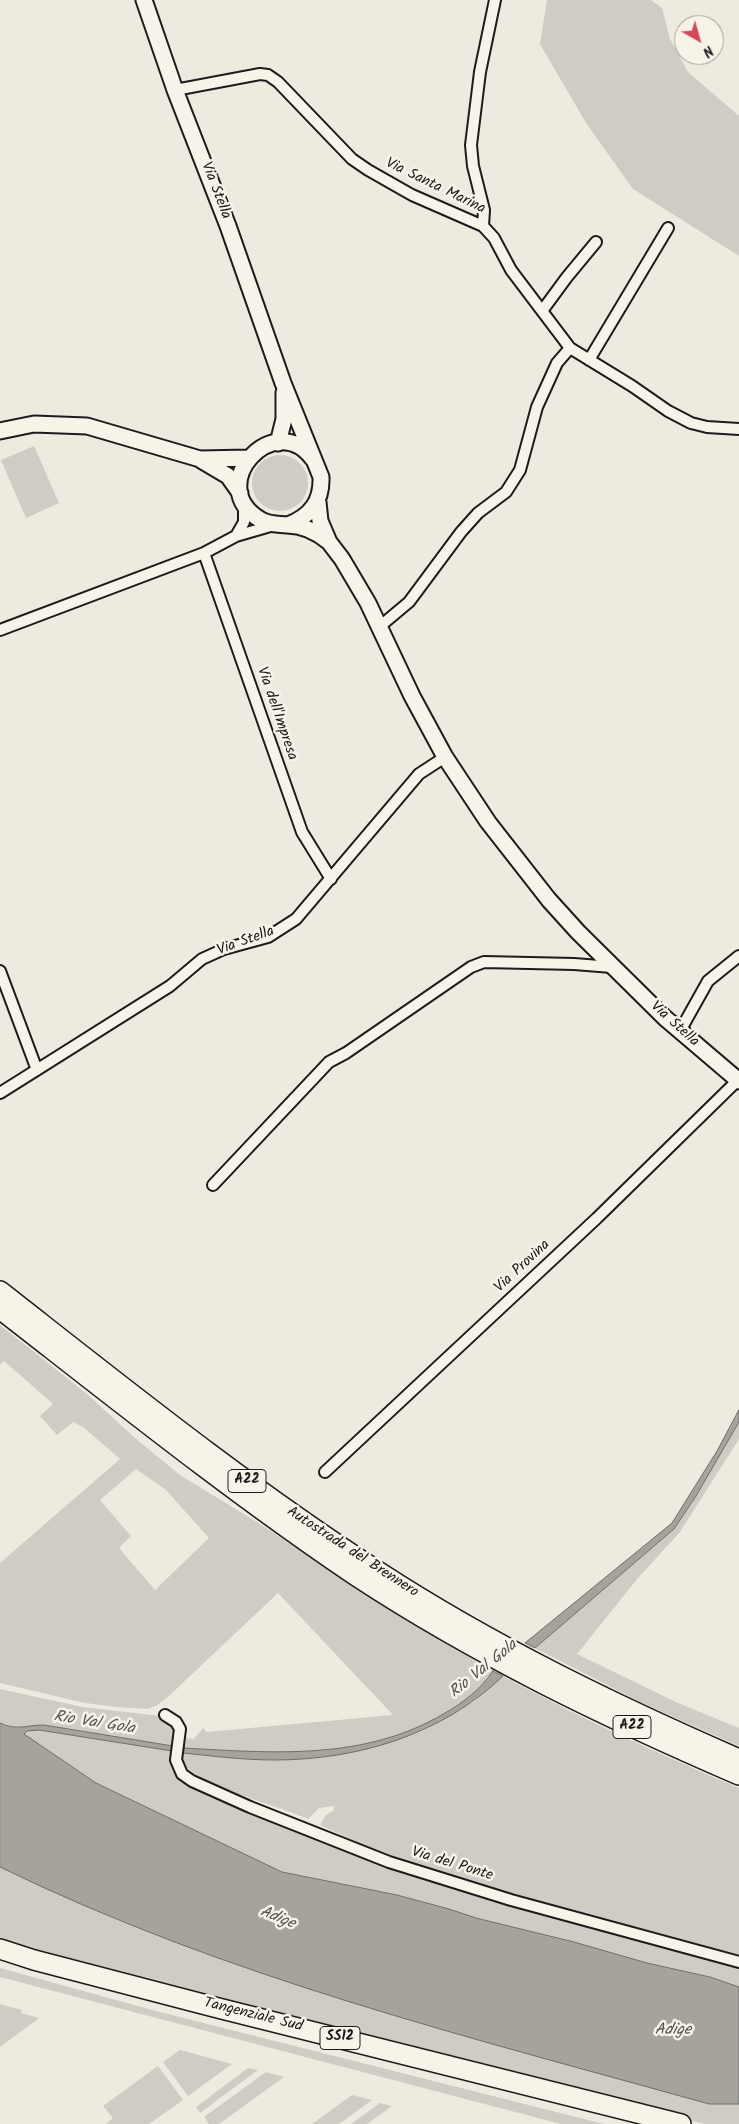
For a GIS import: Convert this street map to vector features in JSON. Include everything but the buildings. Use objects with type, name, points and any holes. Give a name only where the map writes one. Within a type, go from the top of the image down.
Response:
[{"type":"highway","name":"Autostrada del Brennero","points":[[0,1291],[208,1453],[285,1509],[503,1654]]},
{"type":"highway","name":"Autostrada del Brennero","points":[[0,1309],[255,1505],[358,1577],[534,1670],[739,1759]]},
{"type":"highway","name":"Autostrada del Brennero","points":[[534,1670],[599,1712],[739,1775]]},
{"type":"highway","name":"Tangenziale Sud","points":[[2,1953],[28,1971],[629,2124]]},
{"type":"highway","name":"Tangenziale Sud","points":[[2,1953],[681,2124]]},
{"type":"main road","name":"Via Stella","points":[[144,0],[175,90],[228,226],[284,383],[317,464],[321,477],[321,490],[318,502],[320,521],[329,542],[368,603],[378,628],[412,696],[445,756],[488,822],[540,890],[612,966],[680,1031],[738,1080]]},
{"type":"main road","name":"Via Stella","points":[[278,443],[284,419],[284,383]]},
{"type":"main road","points":[[0,431],[34,424],[88,426],[200,459],[248,458]]},
{"type":"main road","points":[[242,499],[239,480],[242,469],[248,458],[264,446],[278,443],[290,444],[310,455],[317,464]]},
{"type":"main road","name":"Via Stella","points":[[200,459],[228,476],[252,515],[263,522],[304,527],[319,534],[329,542]]},
{"type":"main road","points":[[282,525],[300,520],[310,513],[318,502]]},
{"type":"street","points":[[483,226],[484,210],[476,180],[470,145],[480,72],[494,0]]},
{"type":"street","name":"Via Santa Marina","points":[[175,90],[260,74],[278,82],[352,159],[412,195],[483,226],[494,238],[511,270],[570,348],[632,386],[668,411],[691,423],[707,427],[739,429]]},
{"type":"street","points":[[589,360],[668,228]]},
{"type":"street","points":[[542,311],[567,276],[596,242]]},
{"type":"street","points":[[378,628],[409,602],[461,532],[478,513],[506,492],[520,470],[537,407],[557,363],[570,348]]},
{"type":"street","points":[[236,536],[244,522],[242,499]]},
{"type":"street","points":[[0,630],[204,553],[236,536],[282,525]]},
{"type":"street","name":"Via dell'Impresa","points":[[204,553],[302,832],[313,853],[331,879]]},
{"type":"street","name":"Via Stella","points":[[0,1093],[170,986],[202,959],[224,948],[268,937],[296,919],[419,774],[445,756]]},
{"type":"street","points":[[680,1031],[708,981],[739,956]]},
{"type":"street","points":[[213,1185],[329,1062],[346,1053],[472,967],[484,962],[612,966]]},
{"type":"street","points":[[0,971],[37,1070]]},
{"type":"street","name":"Via Provina","points":[[325,1472],[597,1218],[738,1080]]},
{"type":"street","name":"Via del Ponte","points":[[165,1715],[178,1725],[181,1737],[176,1760],[179,1770],[192,1781],[266,1814],[389,1862],[511,1900],[739,1962]]},
{"type":"shaded area","points":[[547,0],[651,0],[662,8],[670,39],[674,46],[674,65],[684,65],[688,72],[739,116],[739,256],[633,189],[586,123],[540,44]]},
{"type":"shaded area","points":[[34,446],[59,503],[26,518],[1,460]]},
{"type":"shaded area","points":[[275,455],[285,455],[300,463],[306,472],[308,483],[306,494],[300,503],[285,511],[275,511],[264,506],[257,499],[252,488],[252,478],[257,467],[264,460]]},
{"type":"shaded area","points":[[0,1325],[87,1394],[135,1438],[180,1475],[260,1524],[402,1618],[493,1671],[477,1690],[452,1709],[414,1728],[383,1739],[351,1746],[285,1752],[184,1748],[186,1738],[194,1739],[203,1728],[207,1732],[393,1715],[278,1593],[170,1695],[156,1706],[147,1709],[85,1703],[0,1683],[0,1563],[120,1459],[83,1427],[73,1422],[57,1435],[40,1416],[53,1404],[4,1361],[0,1365]],"holes":[[[136,1469],[166,1490],[209,1538],[155,1590],[119,1548],[131,1536],[100,1500]]]},
{"type":"shaded area","points":[[739,1422],[739,1439],[680,1532],[638,1578],[577,1654],[678,1703],[739,1728],[739,1746],[640,1702],[535,1648],[674,1529],[696,1496]]},
{"type":"shaded area","points":[[503,1676],[620,1735],[739,1788],[739,1960],[452,1877],[363,1845],[320,1825],[326,1815],[334,1810],[334,1806],[319,1808],[308,1819],[220,1786],[190,1770],[181,1761],[183,1753],[275,1760],[328,1756],[409,1736],[429,1728],[475,1701]]},
{"type":"shaded area","points":[[0,1689],[83,1707],[160,1716],[176,1732],[173,1746],[44,1725],[12,1727],[0,1723]]},
{"type":"shaded area","points":[[39,1730],[172,1751],[171,1761],[173,1770],[175,1774],[187,1783],[511,1903],[739,1967],[739,1987],[710,1977],[647,1963],[397,1895],[282,1872],[96,1783],[23,1734],[27,1731]]},
{"type":"shaded area","points":[[0,1867],[124,1923],[255,1970],[709,2104],[739,2104],[739,2124],[705,2124],[5,1943],[0,1940]]},
{"type":"shaded area","points":[[0,1968],[156,2011],[604,2124],[561,2124],[0,1977]]},
{"type":"shaded area","points":[[0,2004],[22,2010],[21,2013],[39,2018],[0,2047]]},
{"type":"shaded area","points":[[180,2050],[232,2064],[188,2096],[163,2062]]},
{"type":"shaded area","points":[[158,2066],[183,2100],[149,2124],[106,2124],[113,2118],[103,2106]]},
{"type":"shaded area","points":[[248,2068],[258,2070],[200,2113],[196,2107]]},
{"type":"shaded area","points":[[266,2072],[284,2077],[219,2124],[209,2124],[204,2117]]},
{"type":"shaded area","points":[[352,2095],[372,2100],[339,2124],[312,2124]]},
{"type":"shaded area","points":[[380,2103],[392,2106],[367,2124],[351,2124]]},
{"type":"water","points":[[739,1410],[739,1422],[696,1496],[674,1529],[535,1648],[525,1643],[672,1523],[717,1451]]},
{"type":"water","points":[[493,1671],[503,1676],[479,1697],[453,1714],[426,1729],[367,1749],[305,1759],[274,1760],[239,1759],[183,1753],[184,1748],[285,1752],[318,1750],[351,1746],[383,1739],[414,1728],[452,1709],[477,1690]]},
{"type":"water","name":"Adige","points":[[0,1723],[12,1727],[44,1725],[173,1746],[172,1751],[39,1730],[27,1731],[24,1734],[96,1783],[282,1872],[397,1895],[647,1963],[710,1977],[739,1987],[739,2104],[709,2104],[349,2002],[260,1973],[172,1941],[85,1906],[0,1867]]},
{"type":"water label","name":"Rio Val Gola","points":[[484,1670]]},
{"type":"water label","name":"Rio Val Gola","points":[[94,1724]]}]
